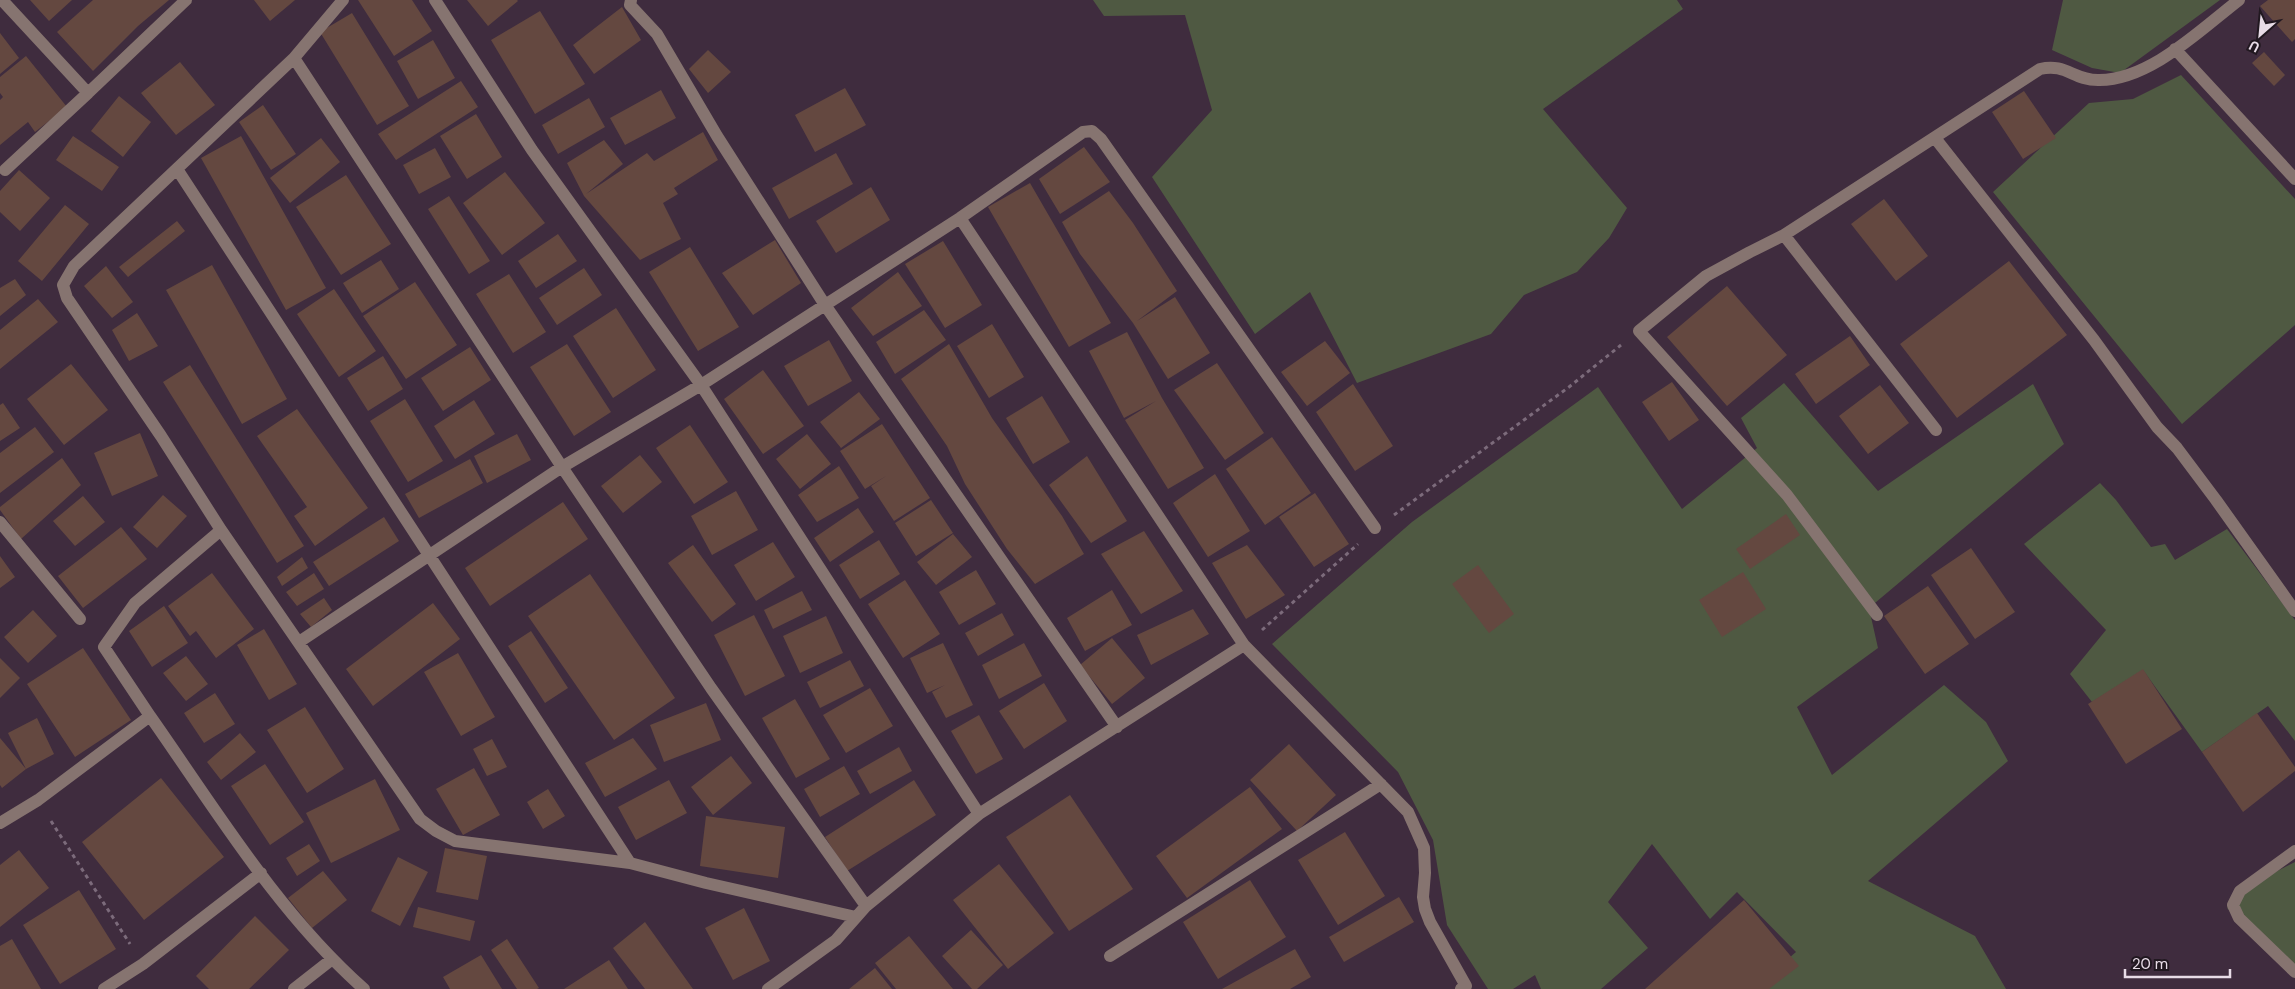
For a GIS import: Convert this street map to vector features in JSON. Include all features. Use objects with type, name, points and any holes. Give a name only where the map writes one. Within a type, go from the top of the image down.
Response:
[{"type":"street","points":[[2,0],[88,93]]},
{"type":"street","points":[[5,170],[186,0]]},
{"type":"street","points":[[343,0],[294,58],[74,266],[63,285],[67,298],[161,436],[221,530],[300,642],[420,819],[436,831],[455,841],[630,863],[706,883],[856,917]]},
{"type":"street","points":[[435,0],[532,150],[701,385],[979,814]]},
{"type":"street","points":[[631,0],[630,5],[657,34],[717,136],[825,305],[1117,727]]},
{"type":"street","points":[[1877,616],[1787,495],[1639,331],[1706,276],[1784,235],[2040,69],[2051,66],[2061,68],[2082,79],[2115,80],[2136,74],[2175,49],[2239,0]]},
{"type":"street","points":[[2175,49],[2295,179]]},
{"type":"street","points":[[294,58],[562,468],[711,688],[866,906]]},
{"type":"street","points":[[300,642],[562,468],[701,385],[960,218],[1083,132],[1092,131],[1100,139],[1375,528]]},
{"type":"street","points":[[1934,138],[2094,340],[2157,427],[2176,448],[2216,500],[2295,611]]},
{"type":"street","points":[[177,169],[630,863]]},
{"type":"street","points":[[960,218],[1244,645],[1408,812],[1424,848],[1423,896],[1425,910],[1465,988]]},
{"type":"street","points":[[1784,235],[1936,430]]},
{"type":"street","points":[[0,522],[80,619]]},
{"type":"street","points":[[221,530],[135,603],[104,648],[261,873],[331,960],[364,989]]},
{"type":"street","points":[[768,989],[836,940],[866,906],[979,814],[1244,645]]},
{"type":"street","points":[[0,823],[38,800],[150,716]]},
{"type":"street","points":[[1110,956],[1381,784]]},
{"type":"street","points":[[2295,850],[2240,891],[2233,905],[2239,918],[2295,972]]},
{"type":"street","points":[[104,989],[143,964],[261,873]]},
{"type":"street","points":[[294,989],[331,960]]},
{"type":"path","points":[[1244,645],[1375,528],[1569,387],[1639,331]]},
{"type":"path","points":[[38,800],[143,964]]},
{"type":"green space","points":[[1093,0],[1677,0],[1683,9],[1543,109],[1627,208],[1609,238],[1577,272],[1524,295],[1491,334],[1357,383],[1310,292],[1255,334],[1152,177],[1212,110],[1185,15],[1104,16]]},
{"type":"green space","points":[[2063,0],[2220,0],[2120,73],[2092,68],[2052,50]]},
{"type":"green space","points":[[2181,75],[2295,199],[2295,325],[2182,424],[1993,192],[2089,103],[2133,99]]},
{"type":"green space","points":[[1784,383],[1878,491],[2033,384],[2064,444],[1869,608],[1878,648],[1797,707],[1832,775],[1944,685],[1986,722],[2008,761],[1868,881],[1975,936],[2006,989],[1753,989],[1796,952],[1737,892],[1710,919],[1652,844],[1608,902],[1648,948],[1601,989],[1541,989],[1535,975],[1513,989],[1488,989],[1447,925],[1433,840],[1398,772],[1272,644],[1412,522],[1598,387],[1682,509],[1757,448],[1741,418]]},
{"type":"green space","points":[[2100,483],[2116,500],[2151,547],[2165,544],[2175,560],[2227,529],[2295,620],[2295,741],[2268,706],[2202,752],[2143,670],[2092,702],[2070,674],[2106,630],[2024,544]]},
{"type":"green space","points":[[2295,862],[2295,978],[2227,908],[2256,882]]},
{"type":"building","points":[[30,0],[72,0],[49,21]]},
{"type":"building","points":[[93,0],[169,0],[138,26],[93,71],[57,32]]},
{"type":"building","points":[[254,0],[295,0],[270,21]]},
{"type":"building","points":[[358,0],[412,0],[432,31],[394,56]]},
{"type":"building","points":[[467,0],[517,0],[518,1],[488,26]]},
{"type":"building","points":[[2268,0],[2295,0],[2295,39],[2292,42],[2260,6]]},
{"type":"building","points":[[622,7],[641,40],[594,74],[573,45]]},
{"type":"building","points":[[540,11],[585,84],[535,114],[491,40]]},
{"type":"building","points":[[352,13],[409,106],[377,125],[320,32]]},
{"type":"building","points":[[0,33],[19,58],[0,74]]},
{"type":"building","points":[[433,40],[455,78],[418,99],[397,61]]},
{"type":"building","points":[[708,50],[731,72],[708,93],[689,69]]},
{"type":"building","points":[[2264,52],[2285,75],[2274,86],[2252,63]]},
{"type":"building","points":[[26,56],[67,107],[35,132],[28,122],[0,145],[0,100],[3,97],[0,93],[0,77]]},
{"type":"building","points":[[180,62],[215,105],[176,135],[141,93]]},
{"type":"building","points":[[461,81],[478,107],[396,160],[378,134]]},
{"type":"building","points":[[845,88],[866,125],[815,152],[795,115]]},
{"type":"building","points":[[661,90],[676,118],[625,145],[610,118]]},
{"type":"building","points":[[2024,91],[2056,138],[2023,159],[1992,112]]},
{"type":"building","points":[[119,96],[151,122],[123,157],[91,131]]},
{"type":"building","points":[[589,98],[605,127],[558,154],[542,125]]},
{"type":"building","points":[[263,105],[296,154],[271,170],[239,122]]},
{"type":"building","points":[[476,114],[502,157],[467,179],[440,136]]},
{"type":"building","points":[[703,132],[718,160],[674,188],[678,194],[663,203],[681,239],[640,260],[584,196],[567,163],[604,140],[623,164],[586,194],[647,153],[654,161]]},
{"type":"building","points":[[73,136],[119,167],[102,191],[56,160]]},
{"type":"building","points":[[241,136],[326,288],[286,310],[201,158]]},
{"type":"building","points":[[321,138],[340,162],[290,203],[270,178]]},
{"type":"building","points":[[1084,147],[1110,182],[1060,214],[1039,179]]},
{"type":"building","points":[[435,148],[451,177],[419,194],[403,165]]},
{"type":"building","points":[[836,153],[853,184],[789,219],[772,188]]},
{"type":"building","points":[[19,170],[50,198],[20,231],[0,212],[0,191]]},
{"type":"building","points":[[505,172],[545,223],[502,255],[463,203]]},
{"type":"building","points":[[346,175],[391,244],[341,275],[296,207]]},
{"type":"building","points":[[1030,183],[1111,323],[1069,347],[988,207]]},
{"type":"building","points":[[871,187],[890,220],[836,253],[816,221]]},
{"type":"building","points":[[1109,191],[1133,223],[1177,291],[1137,321],[1175,297],[1210,353],[1168,379],[1133,323],[1080,254],[1062,222]]},
{"type":"building","points":[[449,196],[490,261],[469,274],[428,209]]},
{"type":"building","points":[[1884,199],[1928,256],[1896,281],[1851,224]]},
{"type":"building","points":[[65,205],[89,224],[42,281],[18,261]]},
{"type":"building","points":[[177,221],[185,231],[128,277],[119,267]]},
{"type":"building","points":[[558,234],[577,261],[536,288],[518,261]]},
{"type":"building","points":[[775,240],[801,283],[753,315],[722,273]]},
{"type":"building","points":[[943,241],[982,305],[945,328],[905,264]]},
{"type":"building","points":[[690,247],[739,327],[698,351],[649,272]]},
{"type":"building","points":[[381,260],[399,289],[362,313],[343,283]]},
{"type":"building","points":[[2009,261],[2067,335],[1957,418],[1900,344]]},
{"type":"building","points":[[212,265],[287,399],[242,424],[166,290]]},
{"type":"building","points":[[106,266],[133,302],[112,318],[84,286]]},
{"type":"building","points":[[584,268],[602,295],[557,325],[539,298]]},
{"type":"building","points":[[898,272],[922,306],[873,336],[851,308]]},
{"type":"building","points":[[509,274],[546,332],[513,353],[476,294]]},
{"type":"building","points":[[15,279],[26,295],[0,316],[0,288]]},
{"type":"building","points":[[415,282],[457,345],[406,379],[363,316]]},
{"type":"building","points":[[1727,286],[1787,355],[1727,406],[1667,337]]},
{"type":"building","points":[[334,289],[376,351],[339,377],[297,314]]},
{"type":"building","points":[[38,299],[58,322],[0,369],[0,330]]},
{"type":"building","points":[[616,308],[656,370],[613,398],[573,336]]},
{"type":"building","points":[[924,310],[946,340],[895,374],[876,342]]},
{"type":"building","points":[[137,313],[158,346],[129,361],[112,330]]},
{"type":"building","points":[[992,324],[1024,377],[989,398],[957,346]]},
{"type":"building","points":[[1127,332],[1162,398],[1204,468],[1168,489],[1125,420],[1156,401],[1124,418],[1089,351]]},
{"type":"building","points":[[1850,336],[1870,365],[1816,404],[1795,374]]},
{"type":"building","points":[[829,340],[852,381],[808,406],[784,366]]},
{"type":"building","points":[[1325,341],[1350,373],[1307,406],[1281,372]]},
{"type":"building","points":[[567,344],[611,412],[574,436],[530,367]]},
{"type":"building","points":[[949,344],[992,418],[1062,516],[1084,554],[1035,584],[1007,549],[965,484],[947,446],[901,379]]},
{"type":"building","points":[[470,347],[491,380],[443,411],[421,378]]},
{"type":"building","points":[[383,356],[403,389],[368,411],[347,378]]},
{"type":"building","points":[[1217,363],[1264,433],[1225,460],[1174,390]]},
{"type":"building","points":[[71,364],[108,410],[64,445],[27,399]]},
{"type":"building","points":[[190,365],[304,546],[277,563],[163,382]]},
{"type":"building","points":[[763,370],[804,426],[763,454],[724,399]]},
{"type":"building","points":[[1672,382],[1699,420],[1669,441],[1642,402]]},
{"type":"building","points":[[1353,384],[1393,446],[1355,471],[1316,412]]},
{"type":"building","points":[[1880,385],[1909,423],[1868,454],[1839,416]]},
{"type":"building","points":[[859,392],[880,419],[841,448],[820,422]]},
{"type":"building","points":[[1042,396],[1070,442],[1033,464],[1006,418]]},
{"type":"building","points":[[405,399],[443,461],[408,482],[370,421]]},
{"type":"building","points":[[474,400],[495,434],[455,459],[434,426]]},
{"type":"building","points":[[3,403],[20,428],[0,441],[0,405]]},
{"type":"building","points":[[297,409],[368,508],[315,546],[294,516],[307,507],[257,436]]},
{"type":"building","points":[[882,424],[930,498],[894,521],[871,486],[886,476],[865,489],[840,451]]},
{"type":"building","points":[[690,425],[728,482],[694,504],[656,448]]},
{"type":"building","points":[[35,427],[54,452],[0,493],[0,453]]},
{"type":"building","points":[[140,433],[158,476],[112,496],[94,453]]},
{"type":"building","points":[[517,434],[531,460],[487,483],[474,456]]},
{"type":"building","points":[[807,434],[831,464],[800,489],[776,459]]},
{"type":"building","points":[[1272,437],[1311,493],[1265,525],[1226,469]]},
{"type":"building","points":[[640,455],[662,482],[623,513],[601,486]]},
{"type":"building","points":[[1087,456],[1127,521],[1091,543],[1049,485]]},
{"type":"building","points":[[62,458],[81,485],[21,539],[0,510],[0,507]]},
{"type":"building","points":[[470,459],[483,483],[419,518],[405,494]]},
{"type":"building","points":[[839,466],[859,498],[817,522],[798,495]]},
{"type":"building","points":[[1215,474],[1250,531],[1208,557],[1173,503]]},
{"type":"building","points":[[736,491],[758,530],[712,555],[691,516]]},
{"type":"building","points":[[1315,493],[1349,544],[1314,567],[1279,517]]},
{"type":"building","points":[[163,495],[187,516],[157,548],[133,527]]},
{"type":"building","points":[[83,496],[105,522],[75,546],[53,521]]},
{"type":"building","points":[[931,500],[953,533],[916,556],[895,523]]},
{"type":"building","points":[[563,502],[588,539],[490,606],[465,568]]},
{"type":"building","points":[[858,508],[874,532],[830,562],[814,538]]},
{"type":"building","points":[[1786,514],[1800,535],[1750,569],[1736,549]]},
{"type":"building","points":[[384,517],[399,541],[329,586],[313,562]]},
{"type":"building","points":[[121,527],[147,559],[83,608],[58,576]]},
{"type":"building","points":[[1144,531],[1183,591],[1141,614],[1101,554]]},
{"type":"building","points":[[953,534],[972,557],[936,585],[917,562]]},
{"type":"building","points":[[879,540],[900,574],[860,599],[839,565]]},
{"type":"building","points":[[773,542],[795,577],[756,601],[734,565]]},
{"type":"building","points":[[693,545],[736,604],[712,622],[668,563]]},
{"type":"building","points":[[1247,545],[1285,595],[1246,619],[1212,563]]},
{"type":"building","points":[[1971,548],[2015,612],[1975,639],[1931,575]]},
{"type":"building","points":[[0,556],[15,577],[0,588]]},
{"type":"building","points":[[302,557],[308,568],[282,586],[277,577]]},
{"type":"building","points":[[1478,565],[1514,614],[1489,633],[1452,584]]},
{"type":"building","points":[[976,570],[996,604],[959,625],[939,592]]},
{"type":"building","points":[[1743,572],[1766,609],[1722,637],[1699,600]]},
{"type":"building","points":[[212,573],[254,629],[216,658],[196,631],[190,636],[168,606]]},
{"type":"building","points":[[314,573],[324,589],[297,606],[286,592]]},
{"type":"building","points":[[590,574],[675,698],[614,740],[528,616]]},
{"type":"building","points":[[905,580],[940,634],[903,658],[868,604]]},
{"type":"building","points":[[1928,586],[1969,644],[1925,674],[1884,616]]},
{"type":"building","points":[[1112,590],[1132,625],[1085,651],[1067,618]]},
{"type":"building","points":[[802,591],[812,610],[773,629],[764,610]]},
{"type":"building","points":[[324,598],[332,610],[311,627],[300,614]]},
{"type":"building","points":[[433,603],[460,639],[373,706],[346,669]]},
{"type":"building","points":[[164,606],[188,643],[152,667],[129,631]]},
{"type":"building","points":[[1193,609],[1209,634],[1151,665],[1137,635]]},
{"type":"building","points":[[33,610],[57,636],[28,663],[4,637]]},
{"type":"building","points":[[1002,613],[1014,635],[978,656],[965,633]]},
{"type":"building","points":[[754,615],[785,676],[745,696],[714,635]]},
{"type":"building","points":[[826,616],[843,653],[800,673],[783,636]]},
{"type":"building","points":[[264,629],[297,684],[269,700],[237,645]]},
{"type":"building","points":[[531,631],[568,688],[545,703],[508,646]]},
{"type":"building","points":[[1112,638],[1145,678],[1112,704],[1080,665]]},
{"type":"building","points":[[943,643],[973,705],[946,718],[932,692],[945,685],[927,693],[910,658]]},
{"type":"building","points":[[1024,643],[1042,676],[999,699],[982,665]]},
{"type":"building","points":[[83,648],[131,720],[75,757],[27,684]]},
{"type":"building","points":[[458,653],[495,717],[461,736],[424,672]]},
{"type":"building","points":[[186,656],[208,684],[186,701],[163,673]]},
{"type":"building","points":[[0,658],[20,678],[0,698]]},
{"type":"building","points":[[850,660],[864,686],[820,708],[807,682]]},
{"type":"building","points":[[2143,669],[2182,729],[2126,764],[2088,704]]},
{"type":"building","points":[[1044,683],[1067,721],[1024,749],[999,711]]},
{"type":"building","points":[[870,688],[893,726],[846,753],[823,715]]},
{"type":"building","points":[[215,693],[235,724],[204,743],[184,713]]},
{"type":"building","points":[[795,699],[830,759],[796,778],[762,718]]},
{"type":"building","points":[[706,703],[721,740],[664,762],[650,725]]},
{"type":"building","points":[[305,707],[344,769],[307,793],[267,730]]},
{"type":"building","points":[[2257,713],[2295,767],[2295,771],[2243,812],[2202,752]]},
{"type":"building","points":[[979,715],[1003,759],[976,774],[951,731]]},
{"type":"building","points":[[37,718],[54,754],[26,769],[8,733]]},
{"type":"building","points":[[240,733],[256,752],[221,780],[207,762]]},
{"type":"building","points":[[0,738],[26,769],[2,788],[0,785]]},
{"type":"building","points":[[633,738],[657,769],[605,797],[585,763]]},
{"type":"building","points":[[492,739],[507,767],[487,776],[473,749]]},
{"type":"building","points":[[1289,744],[1336,795],[1297,831],[1250,780]]},
{"type":"building","points":[[899,747],[912,771],[870,794],[857,771]]},
{"type":"building","points":[[731,756],[752,783],[713,815],[691,787]]},
{"type":"building","points":[[265,764],[304,822],[270,845],[231,786]]},
{"type":"building","points":[[844,766],[860,794],[820,817],[804,789]]},
{"type":"building","points":[[474,768],[500,815],[463,835],[436,789]]},
{"type":"building","points":[[161,778],[224,857],[144,920],[82,842]]},
{"type":"building","points":[[375,779],[400,830],[331,863],[306,813]]},
{"type":"building","points":[[669,780],[687,813],[636,840],[618,807]]},
{"type":"building","points":[[914,780],[936,815],[847,871],[825,837]]},
{"type":"building","points":[[1250,787],[1282,829],[1187,898],[1156,856]]},
{"type":"building","points":[[548,789],[565,816],[543,829],[527,802]]},
{"type":"building","points":[[1070,795],[1133,889],[1069,931],[1006,837]]},
{"type":"building","points":[[706,816],[785,827],[778,878],[700,866]]},
{"type":"building","points":[[1345,832],[1385,896],[1338,925],[1298,860]]},
{"type":"building","points":[[309,844],[320,861],[297,876],[286,858]]},
{"type":"building","points":[[445,848],[487,856],[478,900],[436,892]]},
{"type":"building","points":[[19,850],[49,888],[0,927],[0,865]]},
{"type":"building","points":[[398,857],[428,872],[400,926],[371,911]]},
{"type":"building","points":[[999,864],[1054,933],[1008,969],[953,900]]},
{"type":"building","points":[[323,871],[347,900],[312,928],[288,898]]},
{"type":"building","points":[[1250,880],[1286,937],[1218,979],[1183,922]]},
{"type":"building","points":[[79,890],[116,949],[60,984],[23,925]]},
{"type":"building","points":[[1399,897],[1414,922],[1344,962],[1329,937]]},
{"type":"building","points":[[1744,900],[1799,966],[1769,989],[1645,989]]},
{"type":"building","points":[[418,907],[475,921],[470,941],[413,927]]},
{"type":"building","points":[[744,908],[770,961],[733,980],[705,928]]},
{"type":"building","points":[[255,916],[289,950],[249,989],[209,989],[196,976]]},
{"type":"building","points":[[645,922],[693,989],[645,989],[613,948]]},
{"type":"building","points":[[971,930],[1003,965],[977,989],[972,989],[942,956]]},
{"type":"building","points":[[909,936],[953,989],[896,989],[875,963]]},
{"type":"building","points":[[12,939],[41,989],[0,989],[0,946]]},
{"type":"building","points":[[507,939],[539,988],[517,989],[491,950]]},
{"type":"building","points":[[1295,949],[1311,977],[1290,989],[1222,989]]},
{"type":"building","points":[[481,955],[502,989],[450,989],[443,977]]},
{"type":"building","points":[[609,960],[628,989],[564,989]]},
{"type":"building","points":[[875,968],[892,989],[849,989]]}]
